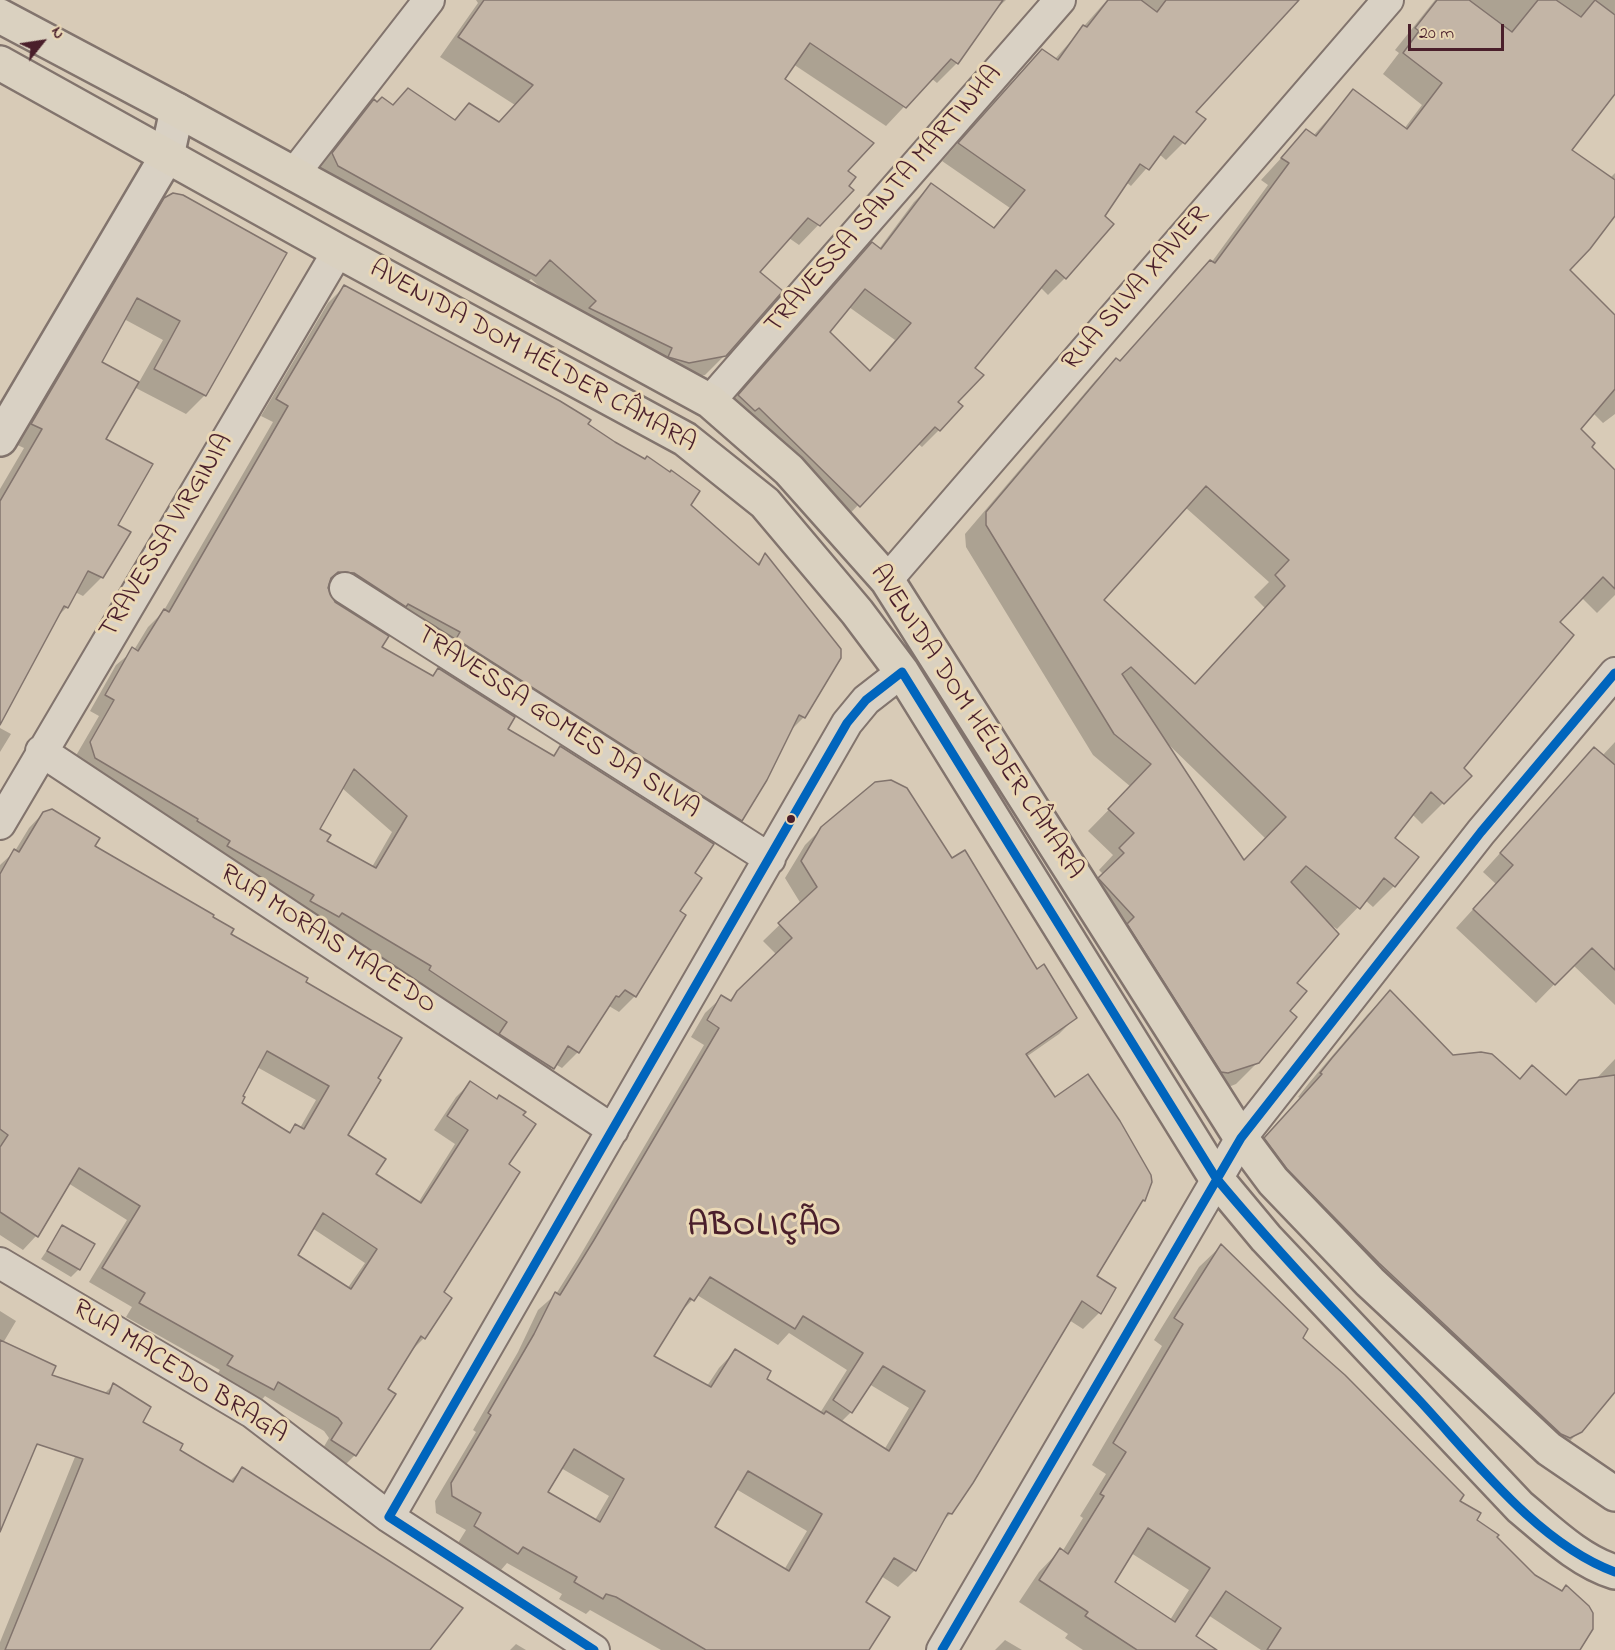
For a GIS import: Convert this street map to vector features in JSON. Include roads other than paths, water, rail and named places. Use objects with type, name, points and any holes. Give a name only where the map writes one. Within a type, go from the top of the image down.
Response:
[{"type":"main road","name":"AVENIDA DOM HÉLDER CÂMARA","points":[[0,14],[710,401],[789,470],[887,580],[1241,1138],[1273,1181],[1370,1282],[1549,1449],[1582,1474],[1615,1494]]},
{"type":"main road","name":"AVENIDA DOM HÉLDER CÂMARA","points":[[0,63],[338,251],[685,439],[765,503],[857,612],[902,672],[1216,1178],[1266,1238],[1520,1508],[1564,1543],[1604,1569],[1615,1572]]},
{"type":"street","points":[[0,14],[8,0]]},
{"type":"street","points":[[293,175],[429,0]]},
{"type":"street","name":"TRAVESSA SANTA MARTINHA","points":[[710,401],[1060,0]]},
{"type":"street","name":"RUA SILVA XAVIER","points":[[887,580],[1388,0]]},
{"type":"street","points":[[0,439],[167,156],[177,110]]},
{"type":"street","name":"TRAVESSA VIRGINIA","points":[[0,824],[338,251]]},
{"type":"street","name":"TRAVESSA GOMES DA SILVA","points":[[345,588],[770,859]]},
{"type":"street","points":[[389,1517],[847,723],[866,700],[902,672]]},
{"type":"street","points":[[942,1650],[1241,1138],[1481,832],[1615,673]]},
{"type":"street","name":"RUA MORAIS MACEDO","points":[[41,751],[613,1130]]},
{"type":"street","name":"RUA MACEDO BRAGA","points":[[0,1263],[253,1413],[389,1517],[594,1650]]},
{"type":"district","name":"ABOLIÇÃO","points":[[765,1229]]}]
